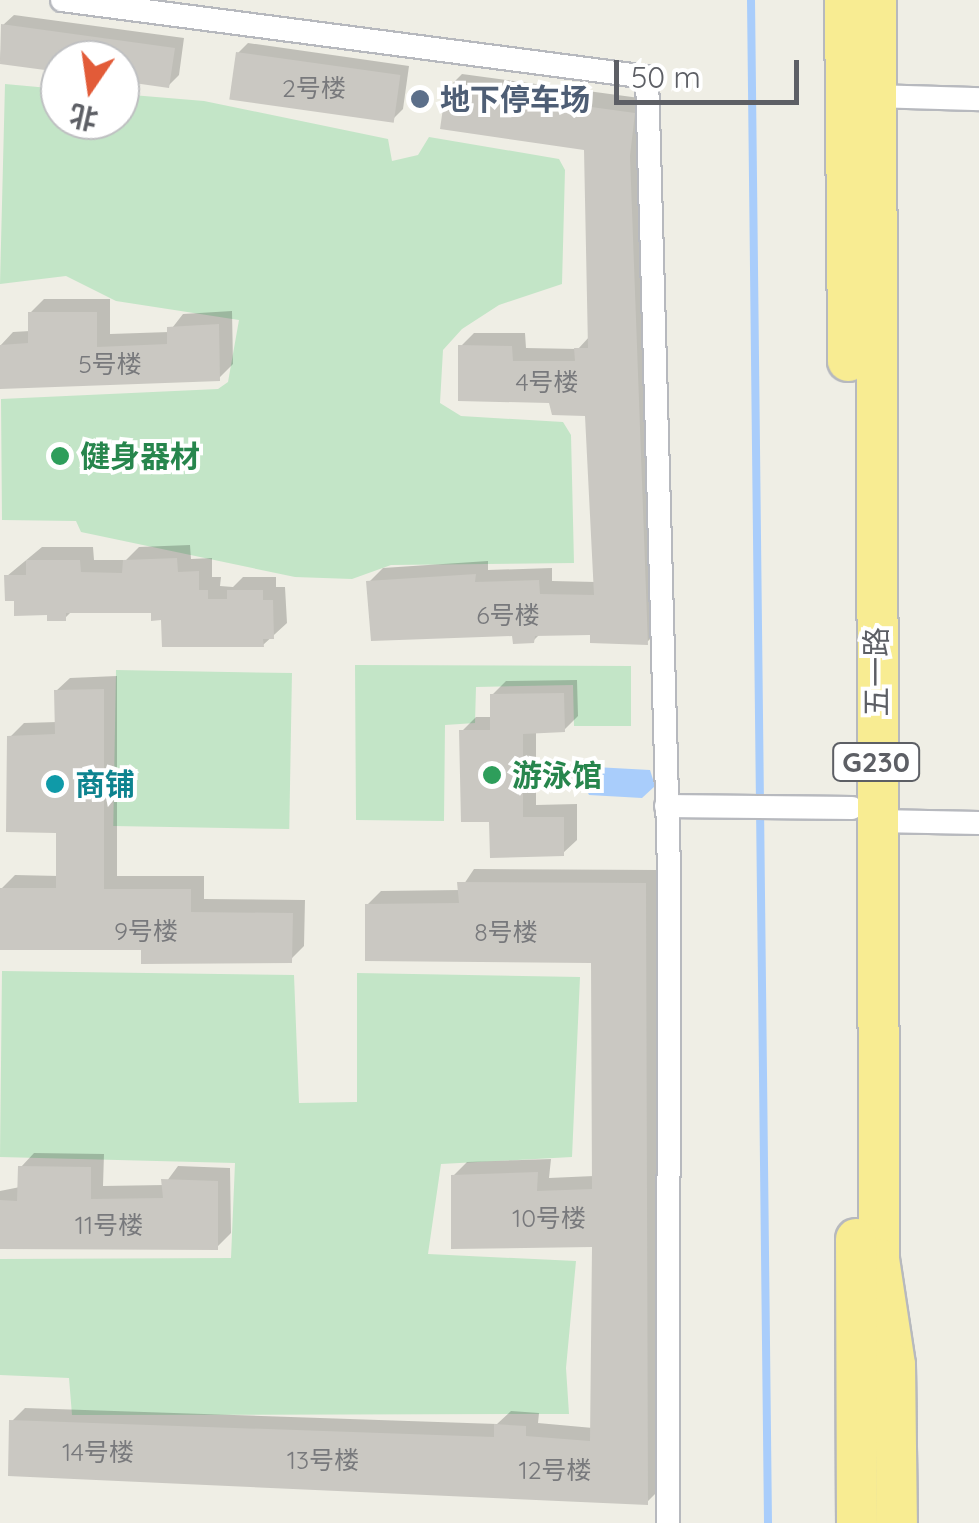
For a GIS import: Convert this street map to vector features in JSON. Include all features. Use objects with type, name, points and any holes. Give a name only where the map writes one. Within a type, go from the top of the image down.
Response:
[{"type":"highway","name":"五一路","points":[[845,0],[864,815],[880,1259],[895,1366],[897,1523]]},
{"type":"highway","name":"五一路","points":[[857,1523],[876,0]]},
{"type":"street","points":[[62,0],[647,77],[666,806],[668,1523]]},
{"type":"street","points":[[876,96],[979,99]]},
{"type":"street","points":[[666,806],[979,823]]},
{"type":"green space","points":[[5,84],[40,87],[40,140],[140,140],[140,96],[204,101],[388,139],[392,161],[418,155],[429,137],[559,159],[565,170],[562,284],[499,305],[462,329],[443,350],[440,403],[461,416],[563,422],[571,435],[574,563],[391,565],[352,579],[295,577],[81,532],[76,521],[2,520],[1,399],[218,389],[228,382],[239,320],[116,301],[66,276],[0,284]]},
{"type":"green space","points":[[355,665],[631,666],[631,726],[574,726],[573,685],[476,687],[475,723],[445,725],[444,821],[356,820]]},
{"type":"green space","points":[[116,670],[292,673],[289,829],[113,826]]},
{"type":"green space","points":[[2,971],[294,975],[299,1103],[357,1102],[357,973],[580,977],[572,1157],[441,1164],[428,1254],[576,1261],[566,1368],[569,1414],[72,1415],[69,1378],[0,1375],[0,1259],[231,1258],[235,1163],[0,1157]]},
{"type":"water","points":[[595,767],[650,770],[655,786],[642,798],[589,795],[582,780]]},
{"type":"building","points":[[1,24],[117,40],[40,40],[40,69],[0,64]]},
{"type":"building","points":[[140,43],[175,48],[169,88],[140,84]]},
{"type":"building","points":[[236,52],[400,75],[394,123],[229,100]]},
{"type":"building","points":[[446,87],[635,113],[630,156],[648,645],[590,643],[590,635],[535,636],[534,643],[513,644],[512,636],[371,641],[366,581],[476,574],[475,582],[539,580],[540,594],[594,595],[585,416],[552,415],[549,403],[458,401],[458,345],[512,346],[513,361],[575,361],[574,348],[588,348],[584,150],[440,129]]},
{"type":"building","points":[[28,312],[97,312],[97,347],[167,344],[167,327],[219,324],[220,381],[0,389],[0,345],[28,343]]},
{"type":"building","name":"健身器材","points":[[51,447],[68,447],[68,466],[51,466]]},
{"type":"building","points":[[177,558],[178,572],[199,571],[199,590],[208,590],[208,599],[227,599],[227,590],[263,590],[263,600],[273,600],[274,639],[263,639],[264,647],[162,647],[161,620],[151,621],[151,613],[66,613],[66,621],[47,621],[47,615],[14,616],[14,601],[5,601],[4,575],[26,575],[26,560],[80,560],[81,572],[122,573],[123,560]]},
{"type":"building","points":[[104,689],[104,889],[191,889],[191,912],[293,913],[292,963],[141,964],[141,950],[0,950],[0,888],[56,888],[56,833],[6,832],[7,736],[55,734],[54,690]]},
{"type":"building","name":"游泳馆","points":[[564,693],[565,732],[523,734],[523,817],[564,817],[564,856],[490,858],[489,822],[461,822],[459,730],[490,730],[490,694]]},
{"type":"building","points":[[457,882],[646,883],[648,1505],[8,1476],[9,1420],[494,1437],[494,1424],[526,1426],[526,1436],[590,1441],[592,1247],[451,1249],[451,1175],[538,1172],[537,1191],[592,1189],[591,963],[365,961],[365,904],[459,903]]},
{"type":"building","points":[[18,1166],[91,1167],[91,1199],[163,1198],[161,1179],[218,1181],[218,1250],[0,1249],[0,1200],[17,1201]]},
{"type":"waterway","points":[[751,0],[768,1523]]},
{"type":"place","name":"地下停车场","points":[[420,99]]},
{"type":"place","name":"健身器材","points":[[60,456]]},
{"type":"place","name":"游泳馆","points":[[492,775]]},
{"type":"place","name":"商铺","points":[[55,784]]}]
